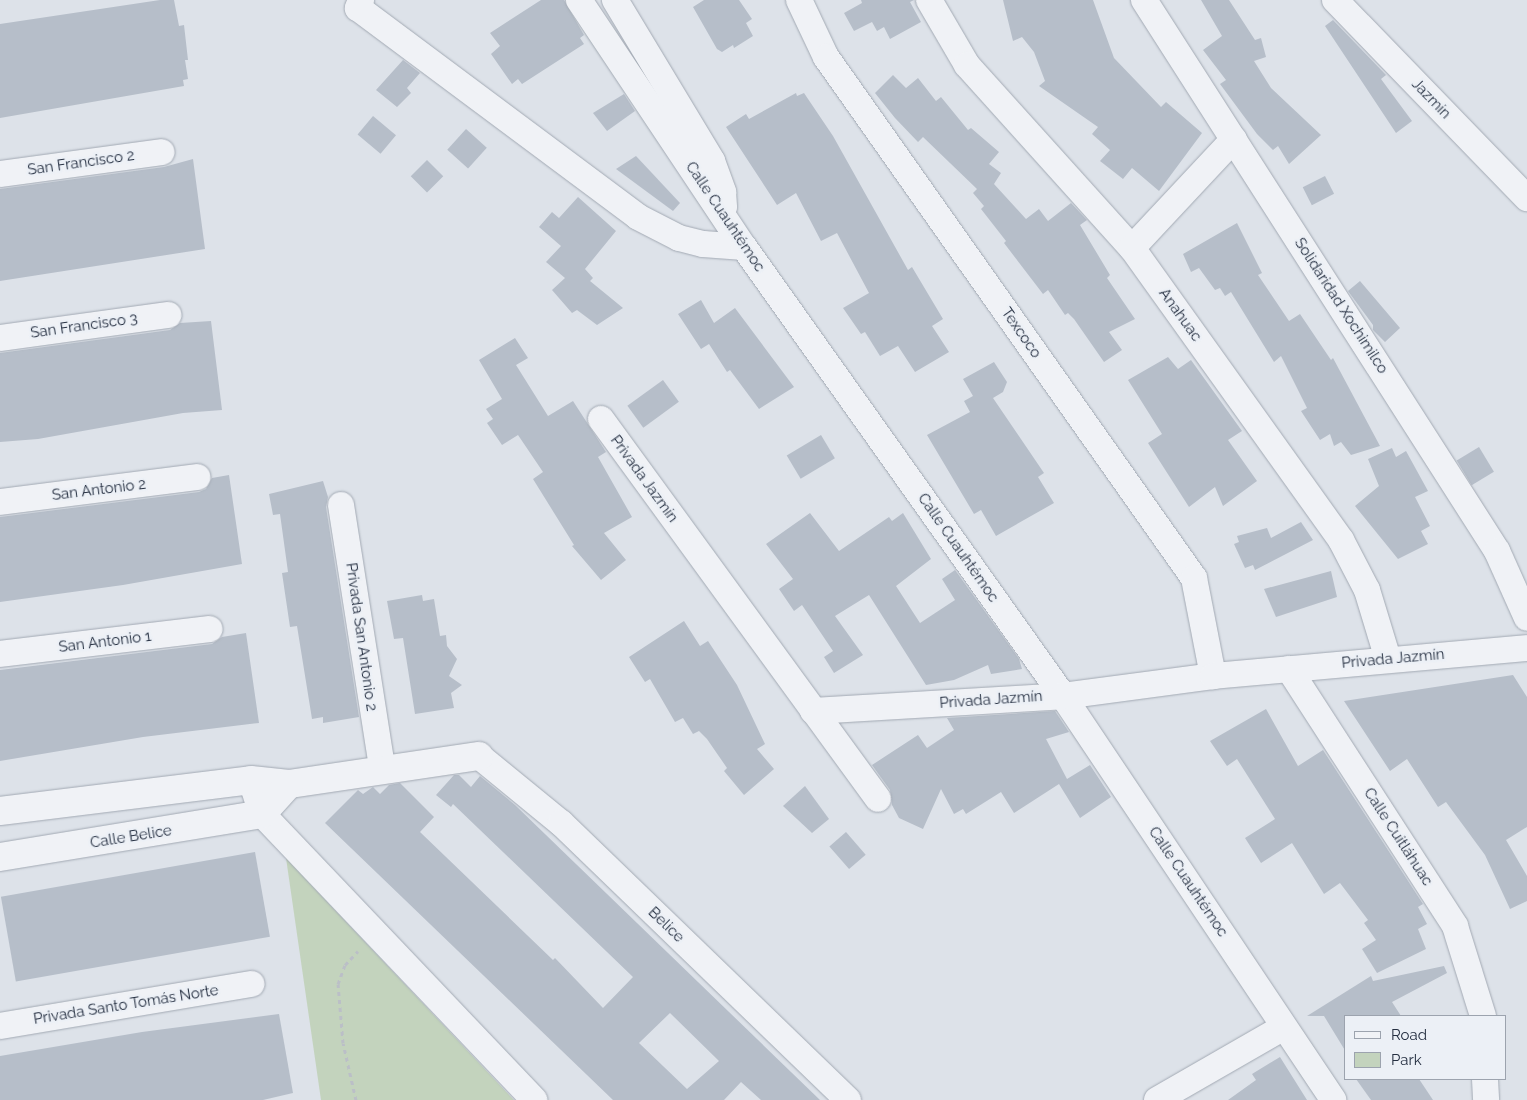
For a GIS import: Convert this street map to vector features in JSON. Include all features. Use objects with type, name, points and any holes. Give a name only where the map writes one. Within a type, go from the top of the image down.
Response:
[{"type":"street","points":[[361,0],[358,8],[638,217],[679,238],[703,244],[744,248]]},
{"type":"street","name":"Calle Cuauhtémoc","points":[[579,0],[744,248],[1063,696],[1334,1100]]},
{"type":"street","points":[[615,0],[712,161],[723,192],[724,217]]},
{"type":"street","name":"Texcoco","points":[[799,0],[826,57],[1194,578],[1213,676]]},
{"type":"street","name":"Anahuac","points":[[929,0],[967,64],[1132,248],[1341,540],[1367,590],[1388,658]]},
{"type":"street","name":"Solidaridad Xochimilco","points":[[1144,0],[1497,551],[1527,618]]},
{"type":"street","name":"Jazmín","points":[[1334,0],[1527,198]]},
{"type":"street","points":[[1132,248],[1234,139]]},
{"type":"street","name":"San Francisco 2","points":[[0,174],[162,152]]},
{"type":"street","name":"San Francisco 3","points":[[0,338],[168,315]]},
{"type":"street","name":"Privada Jazmín","points":[[601,419],[813,711],[1063,696],[1213,676],[1388,658],[1527,648]]},
{"type":"street","name":"San Antonio 2","points":[[0,502],[197,478]]},
{"type":"street","name":"Privada San Antonio 2","points":[[341,505],[382,768]]},
{"type":"street","name":"San Antonio 1","points":[[0,654],[210,629]]},
{"type":"street","name":"Calle Cuitláhuac","points":[[1289,669],[1455,926],[1483,1015]]},
{"type":"street","points":[[813,711],[878,799]]},
{"type":"street","points":[[0,811],[251,780],[289,784],[382,768],[479,756]]},
{"type":"street","name":"Belice","points":[[479,756],[561,823],[848,1100]]},
{"type":"street","points":[[251,780],[262,814],[534,1100]]},
{"type":"street","points":[[262,814],[289,784]]},
{"type":"street","name":"Calle Belice","points":[[0,857],[262,814]]},
{"type":"street","name":"Privada Santo Tomás Norte","points":[[0,1026],[252,984]]},
{"type":"street","points":[[1157,1100],[1284,1026]]},
{"type":"street","points":[[1485,1080],[1486,1100]]},
{"type":"path","points":[[356,1100],[343,1043],[338,984],[345,965],[376,933]]},
{"type":"green space","points":[[286,858],[514,1100],[321,1100]]},
{"type":"building","points":[[160,0],[174,0],[179,26],[184,25],[188,60],[185,60],[188,79],[183,80],[184,86],[0,118],[0,24]]},
{"type":"building","points":[[541,0],[564,0],[584,35],[580,38],[584,44],[522,84],[518,79],[512,84],[491,54],[500,46],[490,33]]},
{"type":"building","points":[[704,0],[739,0],[752,19],[746,23],[753,36],[734,48],[733,45],[722,52],[717,49],[693,7]]},
{"type":"building","points":[[861,0],[914,0],[910,2],[921,22],[890,39],[884,27],[877,31],[872,22],[854,31],[844,13],[862,3]]},
{"type":"building","points":[[1003,0],[1093,0],[1114,58],[1161,107],[1166,102],[1202,133],[1159,191],[1132,168],[1123,179],[1100,161],[1110,150],[1092,134],[1098,127],[1039,86],[1045,81],[1034,52],[1022,37],[1013,41]]},
{"type":"building","points":[[1201,0],[1229,0],[1255,40],[1261,38],[1266,57],[1254,61],[1271,88],[1321,135],[1289,164],[1278,146],[1273,150],[1257,134],[1220,84],[1226,80],[1203,50],[1222,36]]},
{"type":"building","points":[[1333,20],[1386,75],[1381,79],[1412,121],[1396,133],[1325,26]]},
{"type":"building","points":[[403,60],[420,73],[407,88],[411,93],[397,107],[376,90]]},
{"type":"building","points":[[893,75],[906,88],[918,78],[936,101],[941,97],[968,130],[971,128],[999,152],[989,164],[1001,173],[994,184],[1026,219],[1039,209],[1048,221],[1071,203],[1087,220],[1080,225],[1110,275],[1107,278],[1135,319],[1109,332],[1122,350],[1104,362],[1074,319],[1068,313],[1065,315],[1048,290],[1043,294],[1004,243],[1006,241],[981,209],[984,206],[973,193],[977,189],[923,137],[918,142],[895,118],[875,93]]},
{"type":"building","points":[[796,93],[797,96],[804,93],[833,136],[908,270],[912,267],[943,319],[932,326],[949,352],[915,372],[898,346],[880,356],[865,332],[861,334],[843,308],[869,293],[837,233],[821,241],[796,193],[777,205],[726,127],[746,114],[749,119]]},
{"type":"building","points":[[624,94],[635,111],[607,131],[593,113]]},
{"type":"building","points":[[373,116],[396,135],[381,154],[358,134]]},
{"type":"building","points":[[466,129],[487,148],[468,169],[447,150]]},
{"type":"building","points":[[636,156],[680,203],[673,211],[616,169]]},
{"type":"building","points":[[193,159],[205,249],[0,281],[0,189],[164,167]]},
{"type":"building","points":[[427,160],[443,176],[427,193],[411,176]]},
{"type":"building","points":[[1325,176],[1334,194],[1312,205],[1303,187]]},
{"type":"building","points":[[578,197],[616,231],[585,269],[593,278],[590,281],[623,308],[597,325],[577,310],[572,313],[552,290],[565,278],[546,262],[561,246],[539,227],[552,212],[559,218]]},
{"type":"building","points":[[1237,223],[1262,273],[1258,275],[1289,321],[1300,314],[1331,360],[1333,358],[1380,446],[1351,455],[1341,442],[1334,446],[1330,434],[1320,440],[1301,411],[1307,408],[1281,356],[1274,362],[1231,292],[1225,296],[1220,288],[1215,290],[1199,268],[1191,272],[1183,254]]},
{"type":"building","points":[[1360,281],[1400,328],[1385,342],[1373,330],[1373,325],[1348,291]]},
{"type":"building","points":[[701,300],[714,323],[735,308],[794,387],[759,409],[730,370],[727,372],[709,344],[701,349],[678,314]]},
{"type":"building","points":[[211,321],[222,410],[183,413],[38,439],[0,442],[0,353],[170,330],[180,323]]},
{"type":"building","points":[[515,338],[528,358],[516,365],[548,416],[573,401],[606,452],[598,457],[632,517],[604,533],[626,560],[601,580],[572,546],[574,545],[533,479],[543,472],[518,435],[502,445],[487,423],[493,419],[486,409],[502,399],[479,360]]},
{"type":"building","points":[[1168,357],[1178,369],[1191,360],[1242,431],[1228,440],[1257,481],[1223,506],[1215,487],[1189,507],[1148,443],[1162,434],[1128,380]]},
{"type":"building","points":[[994,362],[1007,382],[1003,392],[993,398],[1044,473],[1038,477],[1054,503],[996,536],[981,510],[974,514],[927,435],[970,412],[964,401],[973,396],[963,379]]},
{"type":"building","points":[[663,380],[679,402],[643,428],[627,406]]},
{"type":"building","points":[[821,435],[835,458],[801,479],[787,456]]},
{"type":"building","points":[[1479,447],[1494,472],[1472,485],[1457,460]]},
{"type":"building","points":[[1392,448],[1396,457],[1406,451],[1428,491],[1415,497],[1430,526],[1421,531],[1428,544],[1398,559],[1355,506],[1379,486],[1368,459]]},
{"type":"building","points":[[229,475],[242,564],[123,585],[0,602],[0,517],[199,492],[206,489],[212,478]]},
{"type":"building","points":[[323,481],[328,497],[326,507],[359,717],[323,723],[323,717],[312,719],[297,626],[290,627],[282,573],[288,572],[280,514],[273,515],[269,494]]},
{"type":"building","points":[[810,513],[839,551],[889,517],[892,521],[903,513],[931,559],[896,586],[920,623],[955,600],[942,579],[955,570],[1019,659],[1022,669],[991,674],[988,665],[954,680],[926,685],[869,595],[835,616],[863,655],[834,673],[824,657],[833,651],[802,605],[794,611],[779,589],[793,579],[766,544]]},
{"type":"building","points":[[1301,522],[1313,540],[1255,570],[1253,565],[1245,568],[1234,544],[1239,542],[1237,536],[1267,528],[1271,538]]},
{"type":"building","points":[[1331,571],[1337,597],[1276,617],[1264,589]]},
{"type":"building","points":[[422,595],[423,601],[434,599],[440,636],[446,635],[447,646],[457,659],[449,676],[462,685],[451,693],[454,708],[415,714],[403,638],[394,639],[387,601]]},
{"type":"building","points":[[684,621],[700,646],[708,641],[737,685],[765,744],[757,749],[774,769],[744,795],[724,771],[727,768],[707,739],[699,731],[693,734],[683,718],[675,722],[650,679],[645,682],[629,657]]},
{"type":"building","points":[[246,633],[259,723],[143,737],[0,761],[0,670],[212,644],[222,637]]},
{"type":"building","points":[[1513,675],[1527,697],[1527,827],[1506,840],[1527,876],[1527,901],[1510,909],[1485,855],[1446,802],[1438,807],[1407,759],[1390,771],[1344,701]]},
{"type":"building","points":[[1266,709],[1298,766],[1323,750],[1423,904],[1418,907],[1427,924],[1418,929],[1426,949],[1377,973],[1362,949],[1376,940],[1364,923],[1368,920],[1340,883],[1324,894],[1292,843],[1261,863],[1245,838],[1275,819],[1237,759],[1227,766],[1210,741]]},
{"type":"building","points":[[1055,711],[1069,732],[1046,739],[1067,779],[1090,765],[1111,797],[1080,818],[1059,784],[1014,813],[1001,792],[966,814],[963,809],[954,814],[941,789],[923,829],[899,818],[892,805],[890,790],[872,765],[918,735],[927,748],[954,730],[947,718]]},
{"type":"building","points":[[454,775],[459,775],[471,787],[480,776],[515,805],[820,1100],[761,1100],[741,1082],[724,1100],[613,1100],[325,823],[358,790],[363,794],[373,787],[380,794],[389,785],[400,783],[434,817],[420,832],[553,960],[555,958],[603,1008],[633,977],[453,804],[451,807],[436,795]],"holes":[[[670,1013],[719,1061],[687,1089],[639,1043]]]},
{"type":"building","points":[[805,786],[829,819],[812,833],[783,806]]},
{"type":"building","points":[[846,832],[866,855],[849,869],[829,846]]},
{"type":"building","points":[[255,852],[270,937],[16,981],[1,897]]},
{"type":"building","points":[[1444,966],[1447,973],[1392,1002],[1400,1015],[1344,1015],[1344,1049],[1324,1016],[1307,1016],[1371,976],[1373,981]]},
{"type":"building","points":[[279,1014],[293,1093],[263,1100],[0,1100],[0,1056],[142,1032]]},
{"type":"building","points":[[1280,1057],[1307,1100],[1228,1100],[1256,1080],[1252,1074]]},
{"type":"building","points":[[1357,1080],[1420,1080],[1433,1100],[1371,1100]]}]
